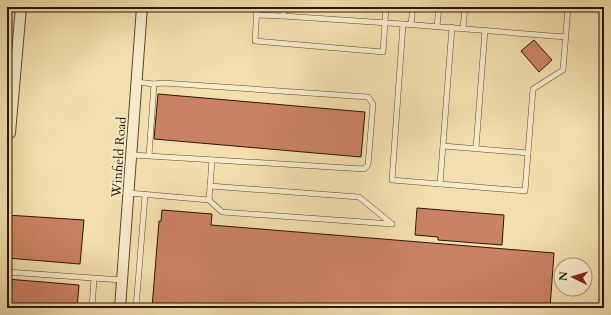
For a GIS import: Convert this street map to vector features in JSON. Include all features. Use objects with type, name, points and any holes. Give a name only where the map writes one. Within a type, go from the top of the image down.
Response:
[{"type":"street","points":[[10,133],[20,7]]},
{"type":"street","name":"Winfield Road","points":[[120,308],[142,7]]},
{"type":"lane","points":[[257,7],[255,41],[383,52],[386,7]]},
{"type":"lane","points":[[283,16],[284,7]]},
{"type":"lane","points":[[411,24],[413,7]]},
{"type":"lane","points":[[437,26],[439,7]]},
{"type":"lane","points":[[464,28],[465,7]]},
{"type":"lane","points":[[403,24],[392,180],[525,191],[533,89],[562,70],[568,7]]},
{"type":"lane","points":[[257,15],[385,24],[411,24],[565,37]]},
{"type":"lane","points":[[440,184],[452,28]]},
{"type":"lane","points":[[476,148],[486,30]]},
{"type":"lane","points":[[132,155],[364,169],[368,165],[372,104],[368,97],[137,82]]},
{"type":"lane","points":[[149,156],[154,84]]},
{"type":"lane","points":[[443,146],[528,153]]},
{"type":"lane","points":[[209,200],[212,160]]},
{"type":"lane","points":[[129,193],[145,196],[209,200],[222,212],[392,224],[359,197],[210,186]]},
{"type":"lane","points":[[136,308],[145,196]]},
{"type":"lane","points":[[7,272],[122,280]]},
{"type":"lane","points":[[92,308],[94,279]]},
{"type":"building","points":[[500,7],[552,7],[552,10]]},
{"type":"building","points":[[534,40],[552,60],[539,72],[521,51]]},
{"type":"building","points":[[158,94],[365,112],[361,157],[154,139]]},
{"type":"building","points":[[417,208],[504,215],[502,245],[438,240],[438,237],[415,235]]},
{"type":"building","points":[[162,210],[212,214],[211,225],[554,253],[550,308],[152,308],[159,221],[161,221]]},
{"type":"building","points":[[7,215],[84,220],[80,264],[7,258]]},
{"type":"building","points":[[7,279],[79,285],[77,308],[7,308]]}]
